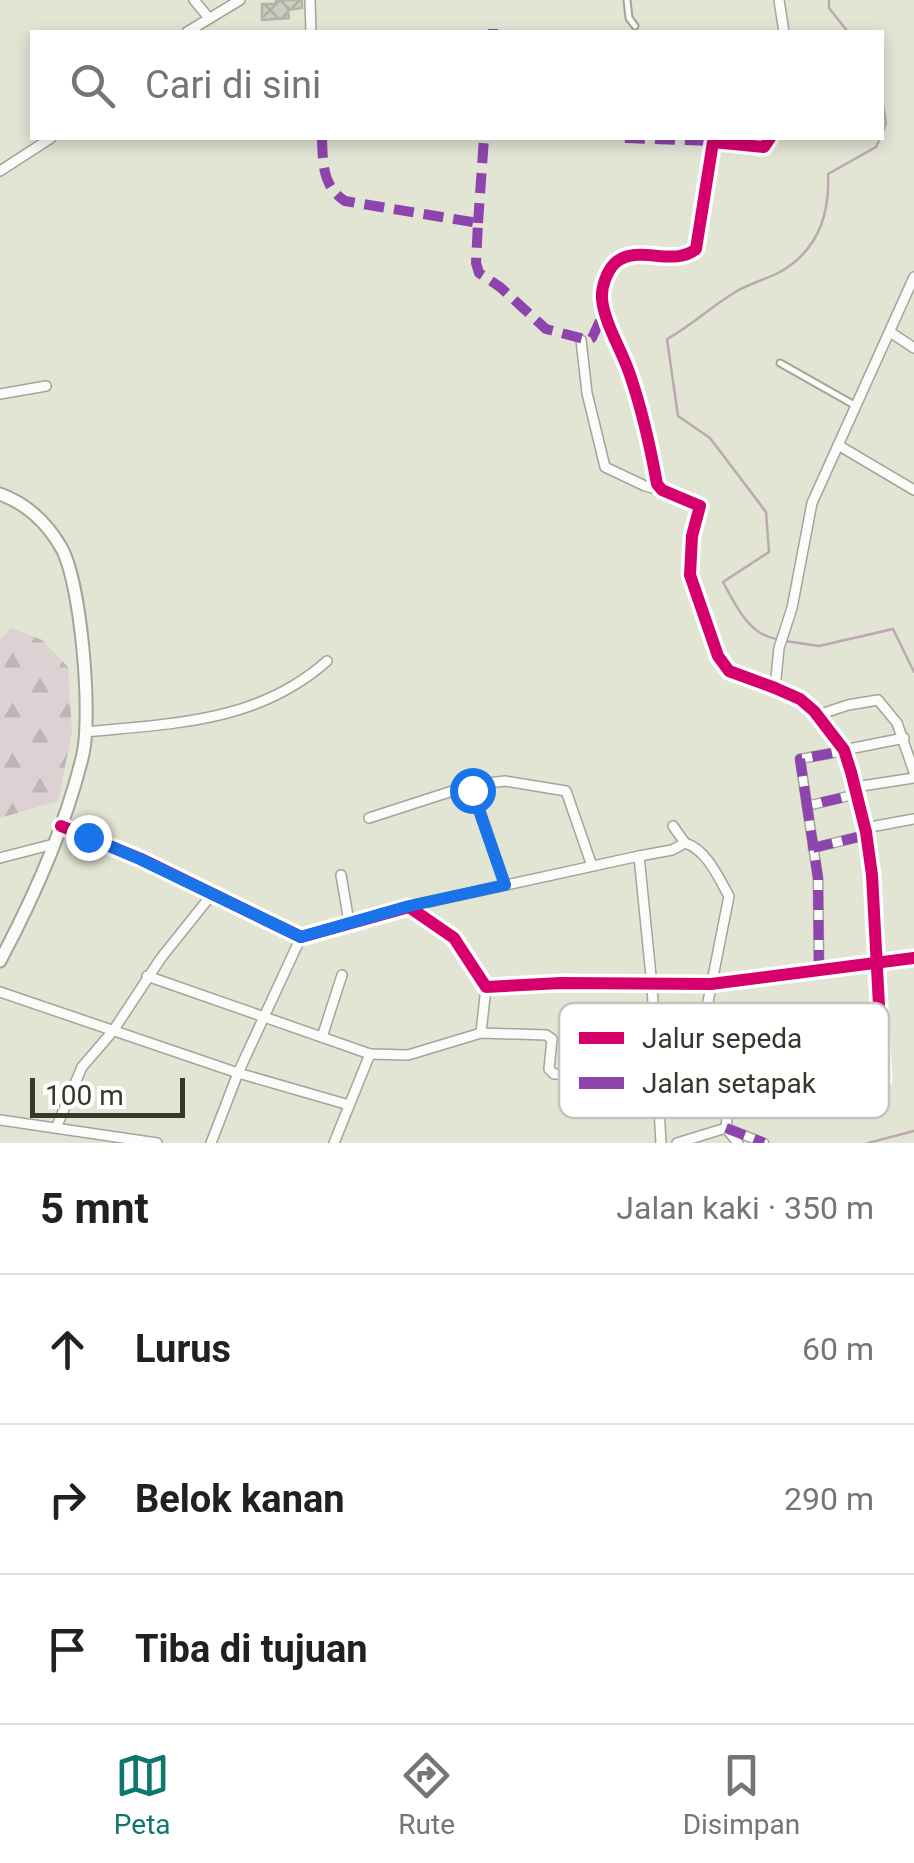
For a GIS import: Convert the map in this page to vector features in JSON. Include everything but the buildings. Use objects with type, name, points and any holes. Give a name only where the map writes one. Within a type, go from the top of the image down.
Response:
[{"type":"street","points":[[194,0],[208,17]]},
{"type":"street","points":[[190,30],[240,0]]},
{"type":"street","points":[[310,0],[311,30]]},
{"type":"street","points":[[779,0],[784,30]]},
{"type":"street","points":[[0,171],[49,140]]},
{"type":"street","points":[[662,490],[646,422],[605,310],[603,286],[613,265],[626,257],[668,258],[693,253],[713,142],[764,147],[769,140]]},
{"type":"street","points":[[775,688],[810,509],[914,277]]},
{"type":"street","points":[[890,332],[914,348]]},
{"type":"street","points":[[581,340],[588,393],[605,466],[700,506],[692,536],[690,575],[718,656],[734,674],[800,699],[844,751],[866,832],[878,1003]]},
{"type":"street","points":[[0,394],[46,386]]},
{"type":"street","points":[[838,444],[914,490]]},
{"type":"street","points":[[0,494],[18,501],[42,521],[68,564],[81,653],[86,732],[61,826],[0,960]]},
{"type":"street","points":[[86,732],[194,721],[247,710],[301,684],[326,660]]},
{"type":"street","points":[[807,806],[914,775],[904,738],[882,703],[874,699],[818,716]]},
{"type":"street","points":[[819,970],[818,878],[800,759],[904,738]]},
{"type":"street","points":[[368,818],[471,785],[506,780],[566,791],[592,866]]},
{"type":"street","points":[[471,785],[505,885]]},
{"type":"street","points":[[813,848],[914,819]]},
{"type":"street","points":[[61,826],[140,859],[301,937],[409,906],[672,850],[685,843]]},
{"type":"street","points":[[673,826],[685,843],[706,857],[729,896],[708,1003]]},
{"type":"street","points":[[0,858],[54,844]]},
{"type":"street","points":[[639,856],[653,1003]]},
{"type":"street","points":[[341,874],[350,922]]},
{"type":"street","points":[[56,1128],[82,1067],[114,1031],[147,976],[213,894]]},
{"type":"street","points":[[409,906],[454,938],[486,987],[481,1033]]},
{"type":"street","points":[[211,1143],[238,1073],[301,937]]},
{"type":"street","points":[[486,987],[711,984],[914,958]]},
{"type":"street","points":[[322,1037],[342,975]]},
{"type":"street","points":[[147,976],[370,1054],[408,1055],[481,1033],[550,1036],[549,1069],[559,1074]]},
{"type":"street","points":[[0,992],[238,1073],[349,1105]]},
{"type":"street","points":[[334,1143],[370,1054]]},
{"type":"street","points":[[660,1118],[661,1143]]},
{"type":"street","points":[[727,1118],[726,1128],[738,1143]]},
{"type":"street","points":[[0,1120],[156,1143]]},
{"type":"street","points":[[677,1143],[726,1128],[764,1143]]},
{"type":"lane","points":[[627,0],[629,18],[636,26]]},
{"type":"lane","points":[[780,363],[857,407]]},
{"type":"green space","points":[[11,628],[42,640],[68,667],[72,732],[58,801],[0,818],[0,640]]},
{"type":"waterway","points":[[829,0],[829,8],[846,30]]},
{"type":"waterway","points":[[884,111],[884,128]]},
{"type":"waterway","points":[[777,639],[751,626],[723,582],[769,552],[766,512],[710,438],[678,416],[667,339],[742,288],[780,272],[803,254],[819,230],[827,204],[828,174],[876,147],[879,140]]},
{"type":"waterway","points":[[785,641],[819,646],[893,629],[914,672]]},
{"type":"waterway","points":[[868,1143],[914,1131]]},
{"type":"marked path","points":[[322,140],[328,181],[345,201],[478,223],[479,273],[546,329],[588,340],[605,310]]},
{"type":"marked path","points":[[478,223],[484,140]]},
{"type":"marked path","points":[[685,140],[715,141]]},
{"type":"marked path","points":[[807,806],[800,759],[844,751]]},
{"type":"marked path","points":[[819,970],[818,878],[807,806],[857,794]]},
{"type":"marked path","points":[[813,848],[866,835]]},
{"type":"marked path","points":[[726,1128],[764,1143]]},
{"type":"cycle path","points":[[769,140],[764,147],[713,142],[696,249],[677,256],[624,257],[609,270],[602,299],[638,400],[657,484],[662,490],[700,506],[692,536],[690,575],[718,656],[729,671],[800,699],[844,750],[866,832],[872,875],[879,1003]]},
{"type":"cycle path","points":[[61,826],[141,859],[301,937],[409,907],[454,938],[486,987],[711,984],[914,958]]},
{"type":"route","points":[[88,837],[301,937],[409,906],[505,885],[472,790]]}]
